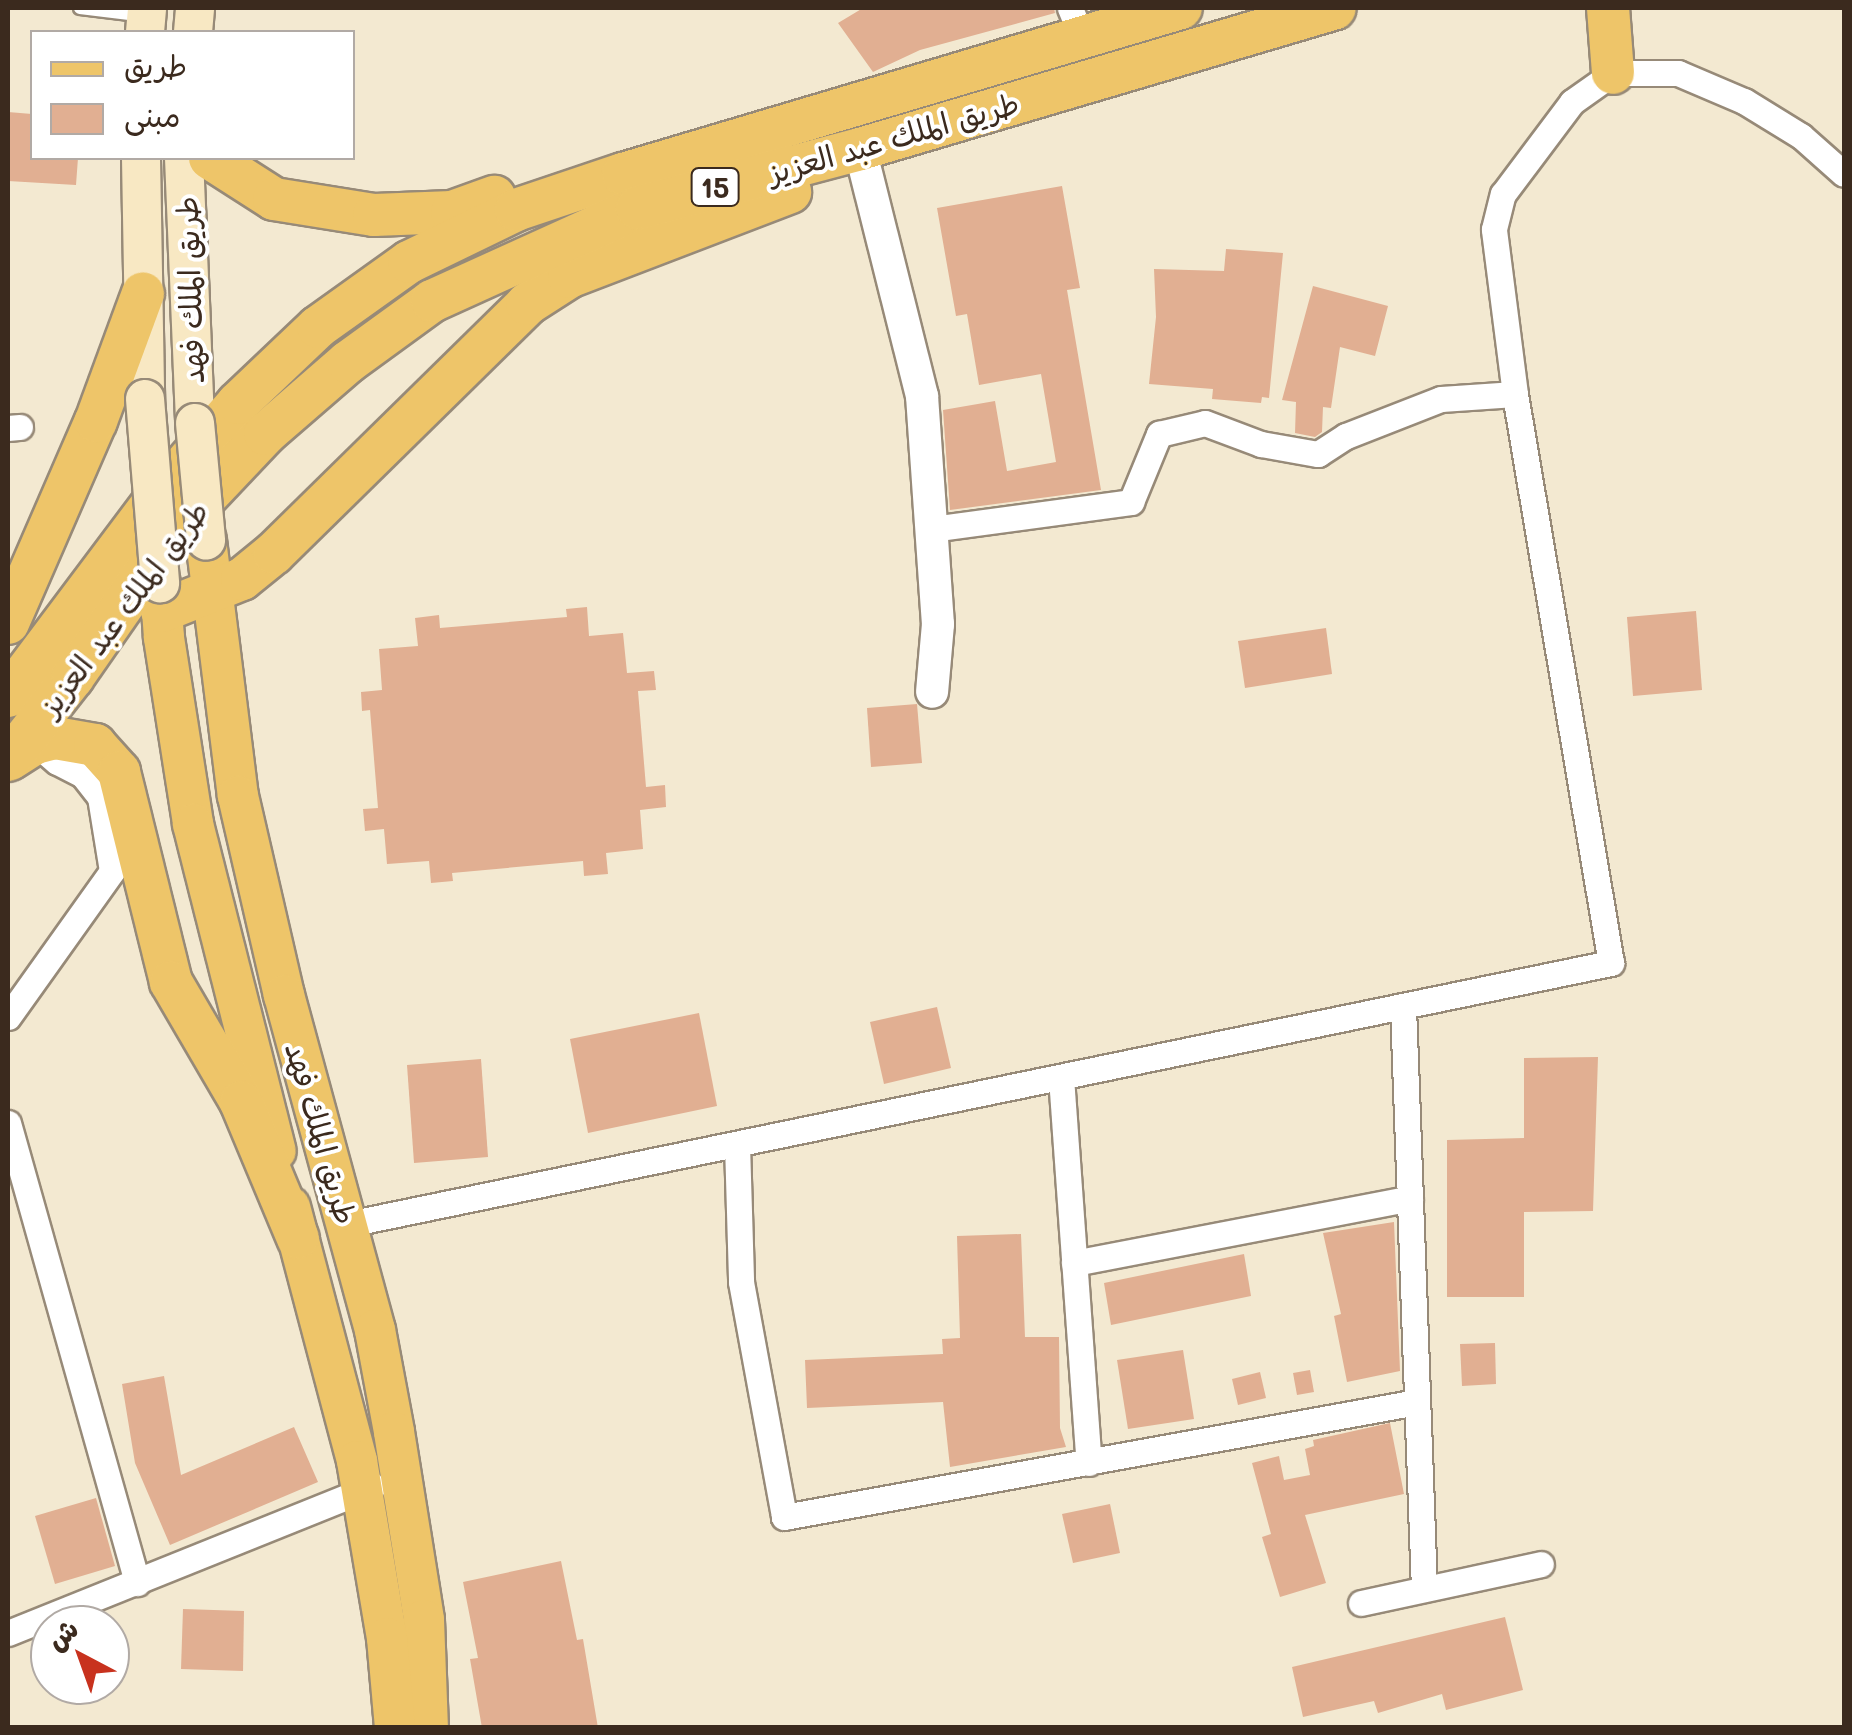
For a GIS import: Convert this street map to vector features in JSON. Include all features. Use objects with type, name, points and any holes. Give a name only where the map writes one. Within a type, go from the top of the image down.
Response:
[{"type":"highway","name":"طريق الملك عبد العزيز","points":[[8,696],[162,491],[238,403],[318,327],[409,262],[516,210],[804,120],[1076,22],[1181,8]]},
{"type":"highway","name":"طريق الملك عبد العزيز","points":[[17,754],[178,526],[265,434],[348,362],[432,301],[638,208],[860,149],[1334,8]]},
{"type":"highway","points":[[1608,8],[1613,73]]},
{"type":"highway","points":[[213,160],[274,199],[374,216],[452,212],[538,180],[804,120]]},
{"type":"highway","points":[[161,597],[211,594],[242,580],[527,304],[569,277],[809,185],[860,149]]},
{"type":"highway","points":[[8,623],[96,422],[142,293]]},
{"type":"highway","points":[[17,754],[55,738],[95,746],[119,772],[171,982],[241,1102],[298,1238]]},
{"type":"main road","name":"طريق الملك فهد","points":[[142,160],[145,398],[161,597],[193,824],[342,1395],[381,1484],[424,1620],[428,1728]]},
{"type":"main road","name":"طريق الملك فهد","points":[[184,160],[194,423],[211,594],[238,796],[284,995],[374,1330],[387,1638],[395,1728]]},
{"type":"street","points":[[348,1224],[1612,963],[1515,394],[1494,229],[1503,194],[1572,102],[1613,73],[1678,73],[1744,101],[1801,136],[1844,174]]},
{"type":"street","points":[[860,149],[922,396],[938,624],[932,692]]},
{"type":"street","points":[[932,529],[1131,502],[1159,434],[1205,423],[1261,444],[1318,454],[1346,436],[1440,399],[1515,394]]},
{"type":"street","points":[[8,1017],[112,871],[100,798],[83,774],[57,762],[17,754]]},
{"type":"street","points":[[1402,1006],[1424,1589]]},
{"type":"street","points":[[1061,1077],[1089,1463]]},
{"type":"street","points":[[8,1124],[136,1583]]},
{"type":"street","points":[[737,1144],[741,1282],[784,1517],[1417,1402]]},
{"type":"street","points":[[1074,1262],[1410,1198]]},
{"type":"street","points":[[8,1633],[381,1484]]},
{"type":"street","points":[[1361,1603],[1541,1564]]},
{"type":"lane","points":[[80,8],[146,19]]},
{"type":"building","points":[[863,8],[1054,8],[1055,13],[920,50],[873,72],[838,23]]},
{"type":"building","points":[[8,112],[30,114],[30,160],[78,160],[76,185],[8,181]]},
{"type":"building","points":[[1062,186],[1080,288],[1067,290],[1101,490],[950,510],[943,410],[995,401],[1007,471],[1056,462],[1041,374],[979,385],[967,314],[956,316],[937,208]]},
{"type":"building","points":[[1226,249],[1283,253],[1269,398],[1262,397],[1261,403],[1212,399],[1213,389],[1149,384],[1156,317],[1154,269],[1224,271]]},
{"type":"building","points":[[1313,286],[1388,306],[1375,356],[1340,347],[1331,408],[1323,407],[1322,432],[1315,437],[1295,433],[1296,402],[1282,400]]},
{"type":"building","points":[[587,607],[589,636],[623,633],[627,673],[654,671],[656,690],[638,691],[646,787],[665,785],[666,807],[640,810],[643,849],[606,853],[608,874],[584,876],[583,861],[452,873],[453,881],[431,883],[429,861],[387,864],[384,829],[365,831],[363,809],[378,808],[370,710],[362,711],[361,692],[382,690],[379,649],[418,646],[415,618],[439,615],[440,628],[567,617],[566,609]]},
{"type":"building","points":[[1696,611],[1702,690],[1633,696],[1627,617]]},
{"type":"building","points":[[1326,628],[1332,674],[1245,688],[1238,641]]},
{"type":"building","points":[[917,704],[922,763],[871,767],[867,708]]},
{"type":"building","points":[[937,1007],[951,1068],[884,1084],[870,1022]]},
{"type":"building","points":[[699,1013],[717,1106],[588,1133],[570,1039]]},
{"type":"building","points":[[1598,1057],[1593,1211],[1524,1212],[1524,1297],[1447,1297],[1447,1140],[1524,1138],[1524,1058]]},
{"type":"building","points":[[481,1059],[488,1157],[414,1163],[407,1065]]},
{"type":"building","points":[[1394,1222],[1400,1371],[1347,1382],[1334,1316],[1341,1314],[1323,1233]]},
{"type":"building","points":[[1021,1234],[1025,1337],[1059,1337],[1060,1428],[1066,1447],[950,1467],[943,1402],[807,1408],[805,1360],[943,1354],[942,1339],[960,1338],[957,1236]]},
{"type":"building","points":[[1244,1254],[1251,1296],[1111,1325],[1104,1283]]},
{"type":"building","points":[[1495,1343],[1496,1384],[1462,1386],[1460,1344]]},
{"type":"building","points":[[1183,1350],[1194,1419],[1128,1429],[1117,1360]]},
{"type":"building","points":[[1310,1370],[1314,1392],[1297,1395],[1293,1373]]},
{"type":"building","points":[[1260,1372],[1266,1398],[1238,1405],[1232,1379]]},
{"type":"building","points":[[164,1376],[181,1475],[294,1427],[318,1482],[170,1545],[135,1463],[122,1384]]},
{"type":"building","points":[[1390,1423],[1404,1494],[1305,1515],[1326,1583],[1280,1597],[1262,1537],[1271,1534],[1252,1463],[1279,1456],[1284,1480],[1310,1475],[1305,1449],[1314,1446],[1313,1440]]},
{"type":"building","points":[[96,1498],[115,1566],[55,1584],[35,1516]]},
{"type":"building","points":[[1110,1504],[1120,1553],[1073,1563],[1062,1514]]},
{"type":"building","points":[[561,1561],[577,1640],[583,1639],[598,1728],[482,1728],[470,1659],[478,1658],[463,1582]]},
{"type":"building","points":[[183,1609],[244,1611],[243,1671],[181,1669]]},
{"type":"building","points":[[1505,1617],[1523,1690],[1446,1710],[1442,1694],[1378,1713],[1374,1701],[1303,1717],[1292,1667]]}]
